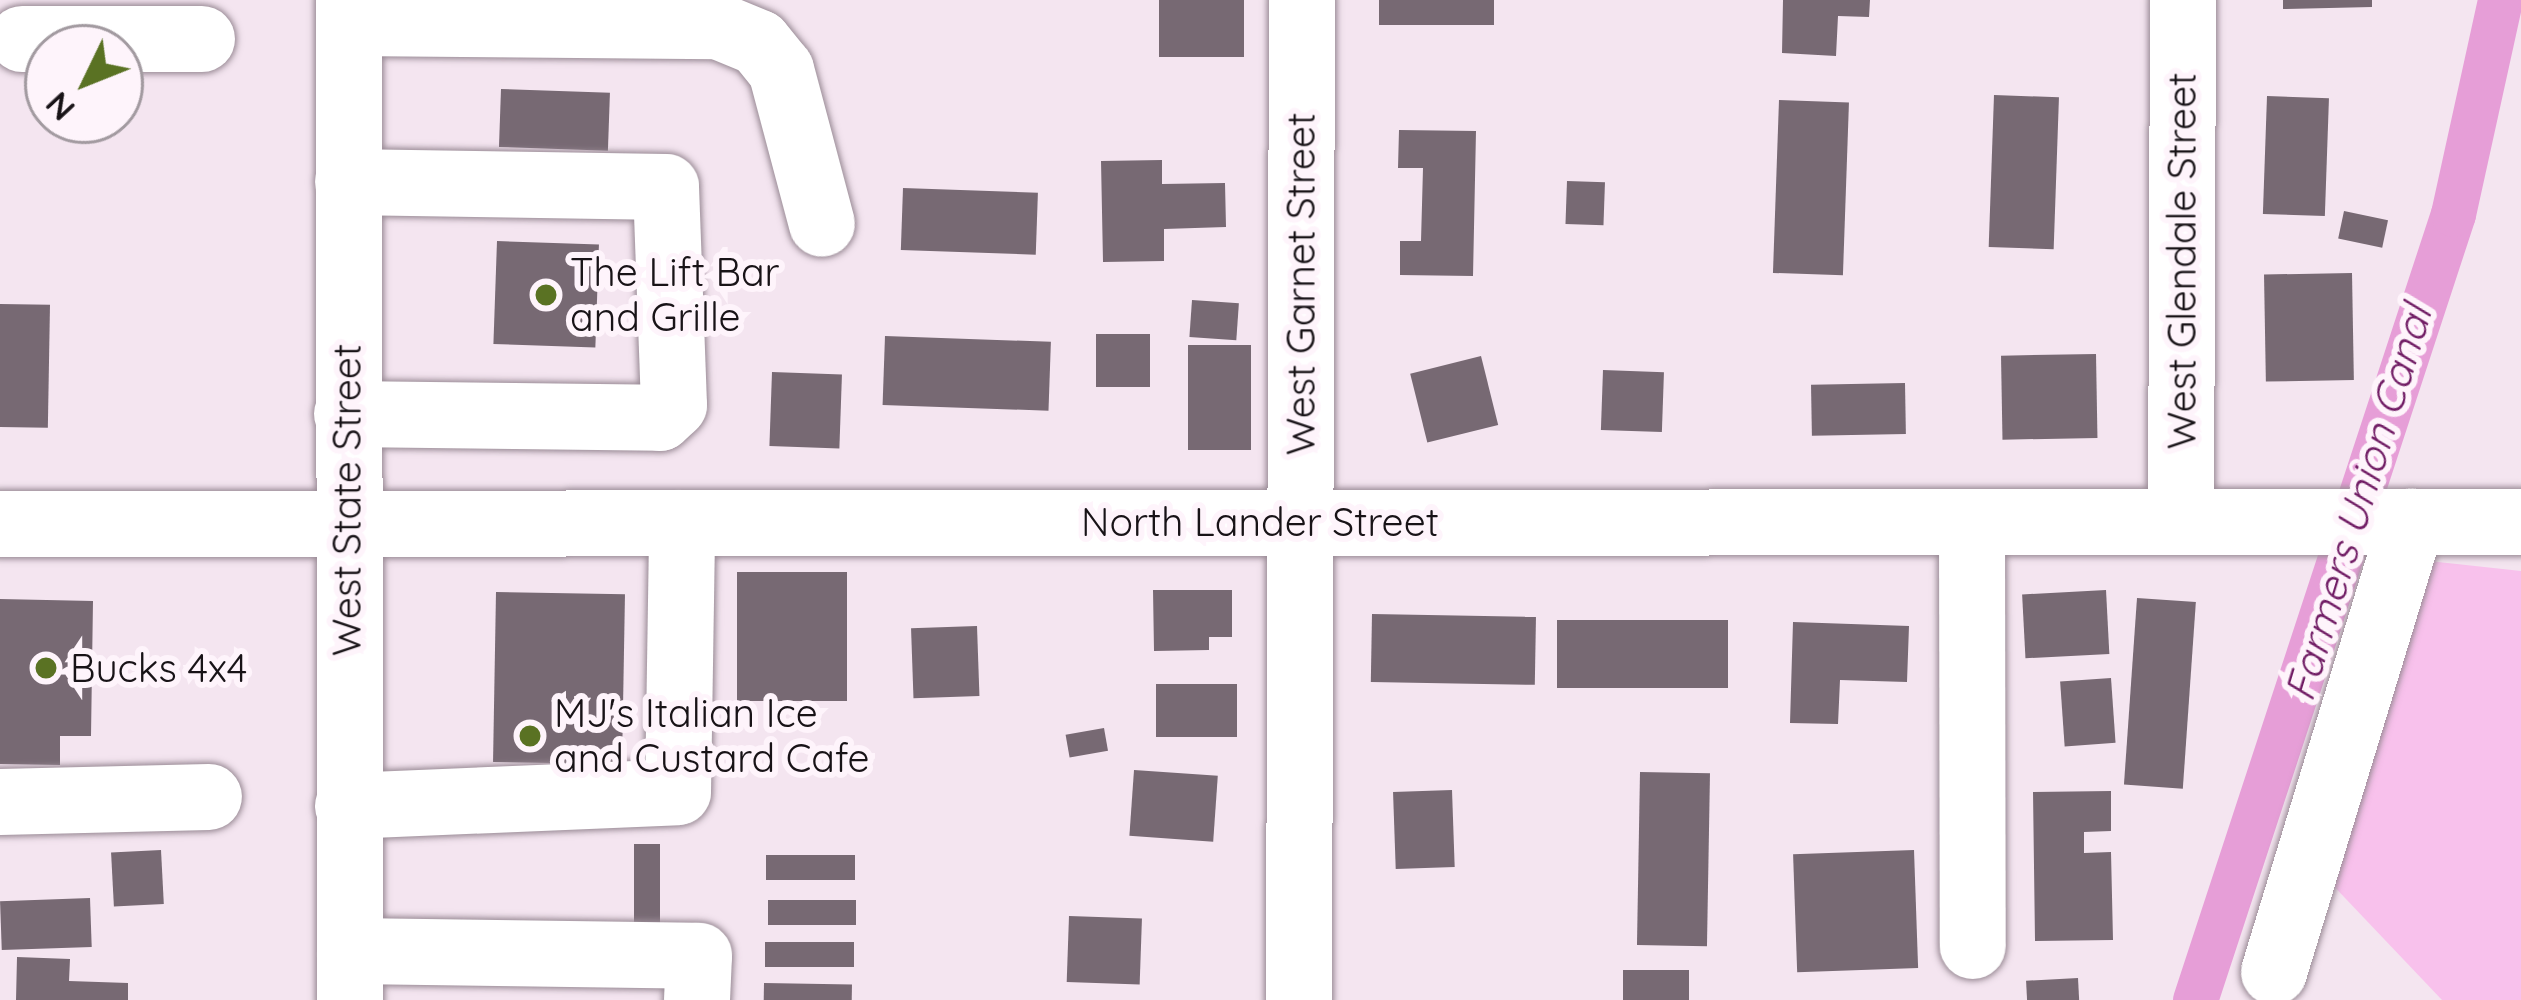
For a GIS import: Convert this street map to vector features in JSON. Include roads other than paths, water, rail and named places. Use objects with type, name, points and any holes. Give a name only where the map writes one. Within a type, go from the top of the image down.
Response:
[{"type":"street","name":"West Garnet Street","points":[[1298,1000],[1302,0]]},
{"type":"street","name":"West Glendale Street","points":[[2181,522],[2183,0]]},
{"type":"street","name":"West State Street","points":[[350,11],[346,523],[350,975]]},
{"type":"street","points":[[350,11],[718,26],[759,44],[781,70],[822,224]]},
{"type":"street","points":[[22,39],[202,39]]},
{"type":"street","points":[[347,182],[666,187],[674,405],[633,418],[347,414]]},
{"type":"street","points":[[349,806],[678,792],[652,523],[633,418]]},
{"type":"street","points":[[1972,522],[1973,946]]},
{"type":"street","points":[[2274,972],[2370,522]]},
{"type":"street","name":"North Lander Street","points":[[0,524],[2521,522]]},
{"type":"street","points":[[0,802],[209,797]]},
{"type":"street","points":[[350,975],[699,956],[698,1000]]},
{"type":"waterway","name":"Farmers Union Canal","points":[[2195,1000],[2453,214],[2500,0]]},
{"type":"place","name":"The Lift Bar and Grille","points":[[546,295]]},
{"type":"place","name":"Bucks 4x4","points":[[46,668]]},
{"type":"place","name":"MJ's Italian Ice and Custard Cafe","points":[[530,736]]}]
